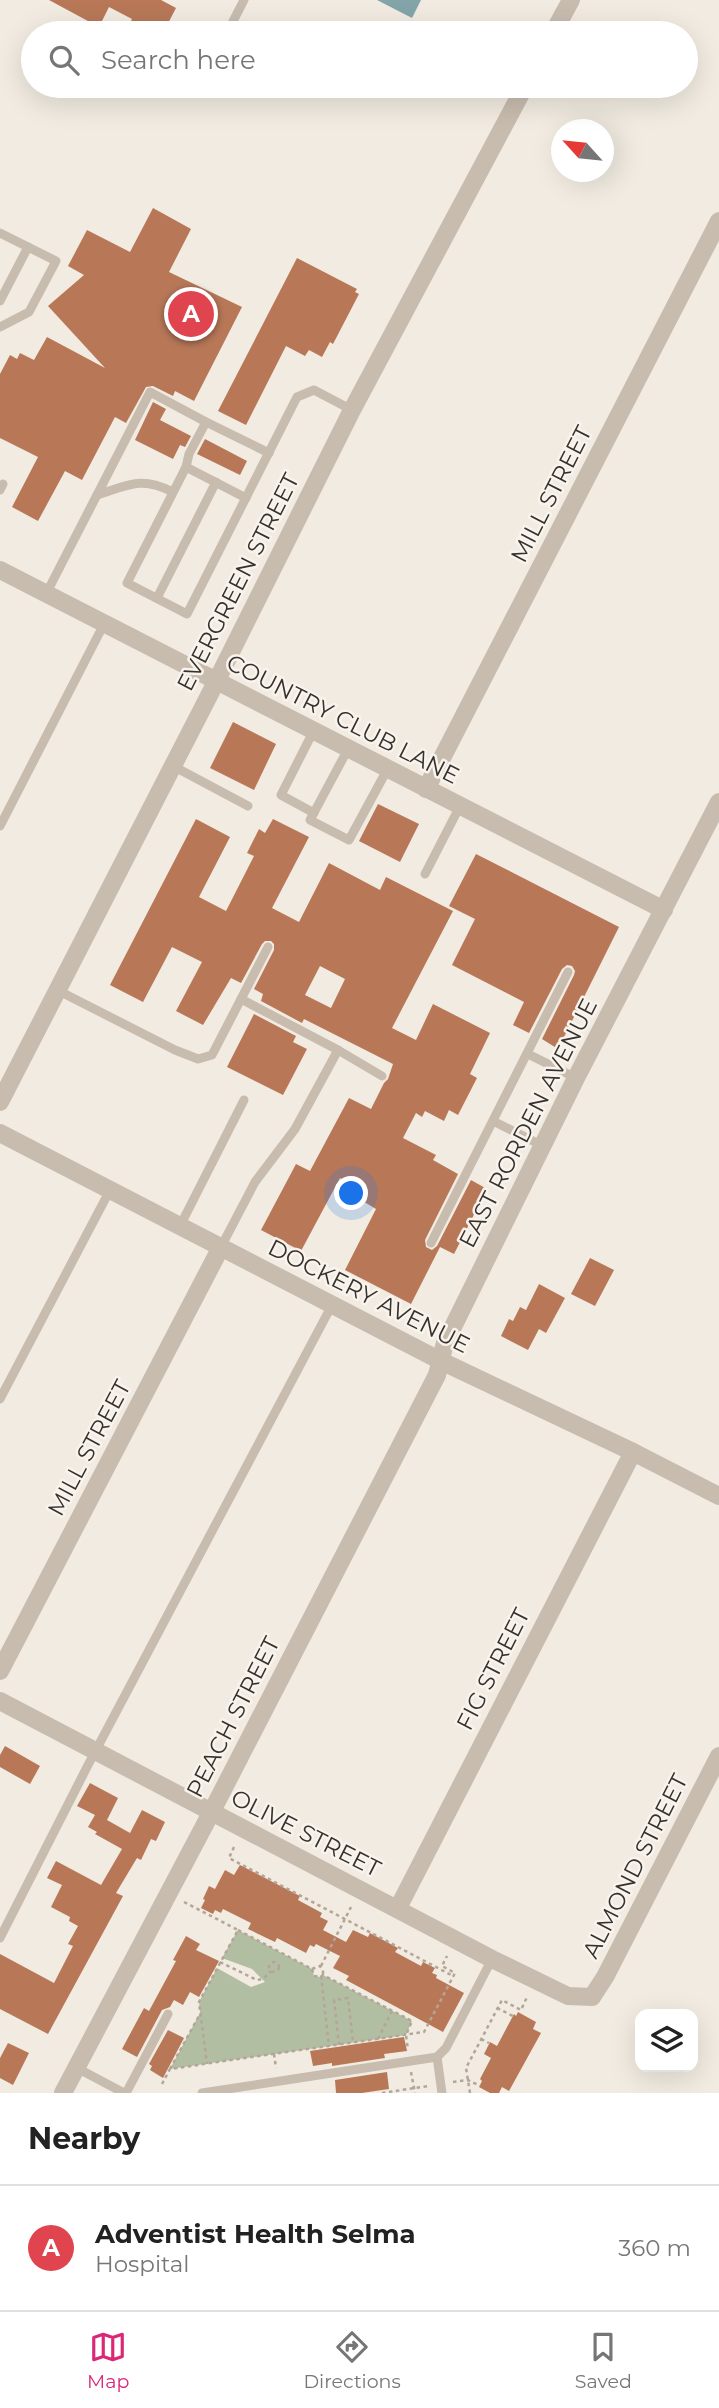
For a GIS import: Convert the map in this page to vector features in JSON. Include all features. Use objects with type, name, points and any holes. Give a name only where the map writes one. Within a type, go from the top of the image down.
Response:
[{"type":"street","points":[[560,21],[571,0]]},
{"type":"street","name":"EVERGREEN STREET","points":[[0,1102],[216,682],[352,410],[519,98]]},
{"type":"street","name":"MILL STREET","points":[[426,789],[719,220]]},
{"type":"street","name":"COUNTRY CLUB LANE","points":[[0,570],[387,770],[664,909]]},
{"type":"street","name":"EAST RORDEN AVENUE","points":[[441,1361],[445,1343],[576,1078],[719,802]]},
{"type":"street","name":"DOCKERY AVENUE","points":[[0,1133],[441,1361],[719,1496]]},
{"type":"street","name":"MILL STREET","points":[[0,1671],[221,1247]]},
{"type":"street","name":"PEACH STREET","points":[[64,2093],[437,1375],[441,1361]]},
{"type":"street","name":"FIG STREET","points":[[398,1908],[633,1452]]},
{"type":"street","name":"OLIVE STREET","points":[[0,1701],[492,1959],[568,1996],[592,1997]]},
{"type":"street","name":"ALMOND STREET","points":[[592,1997],[605,1978],[719,1756]]},
{"type":"lane","points":[[233,21],[244,0]]},
{"type":"lane","points":[[0,233],[56,261],[29,312],[0,327]]},
{"type":"lane","points":[[0,300],[28,247]]},
{"type":"lane","points":[[206,422],[127,583],[187,614],[297,397],[314,390],[352,410]]},
{"type":"lane","points":[[46,594],[150,392],[268,453]]},
{"type":"lane","points":[[186,467],[246,498]]},
{"type":"lane","points":[[97,495],[141,482],[158,485],[173,492]]},
{"type":"lane","points":[[157,598],[216,482]]},
{"type":"lane","points":[[0,826],[104,624]]},
{"type":"lane","points":[[313,732],[281,795],[314,813]]},
{"type":"lane","points":[[348,749],[310,820],[349,840],[387,770]]},
{"type":"lane","points":[[173,766],[248,806]]},
{"type":"lane","points":[[425,874],[460,806]]},
{"type":"lane","points":[[57,990],[198,1059],[212,1055],[268,947]]},
{"type":"lane","points":[[430,1243],[568,972]]},
{"type":"lane","points":[[241,999],[382,1076]]},
{"type":"lane","points":[[221,1247],[255,1182],[295,1129],[338,1050]]},
{"type":"lane","points":[[528,1054],[576,1078]]},
{"type":"lane","points":[[180,1226],[244,1100]]},
{"type":"lane","points":[[492,1121],[543,1146]]},
{"type":"lane","points":[[0,1399],[110,1191]]},
{"type":"lane","points":[[0,1938],[95,1752],[332,1305]]},
{"type":"lane","points":[[202,2093],[253,2089],[437,2057],[446,2049],[492,1959]]},
{"type":"lane","points":[[77,2068],[125,2093],[168,2014]]},
{"type":"lane","points":[[437,2057],[442,2093]]},
{"type":"path","points":[[234,1847],[229,1857],[453,1976]]},
{"type":"path","points":[[184,1902],[312,1969],[314,1976],[322,1975],[412,2021],[406,2035],[408,2050]]},
{"type":"path","points":[[329,2046],[321,1966],[351,1907]]},
{"type":"path","points":[[207,2064],[199,2002],[237,1930]]},
{"type":"path","points":[[170,2069],[424,2032],[455,1973],[442,1966],[447,1956]]},
{"type":"path","points":[[220,1962],[257,1980],[263,1979],[271,1971]]},
{"type":"path","points":[[312,1969],[317,1965],[321,1966]]},
{"type":"path","points":[[470,2093],[466,2068],[497,2008],[502,2000],[521,2010],[527,1997]]},
{"type":"path","points":[[339,2045],[334,2000],[348,1998],[354,2042]]},
{"type":"path","points":[[497,2008],[513,2016]]},
{"type":"path","points":[[378,2039],[392,2011]]},
{"type":"path","points":[[162,2084],[200,2013]]},
{"type":"path","points":[[481,2039],[489,2043]]},
{"type":"path","points":[[274,2054],[277,2071]]},
{"type":"path","points":[[411,2072],[414,2091]]},
{"type":"path","points":[[451,2082],[468,2080],[480,2086]]},
{"type":"path","points":[[382,2093],[414,2091],[432,2085]]},
{"type":"green space","points":[[238,1930],[312,1969],[314,1976],[323,1975],[412,2021],[406,2035],[170,2069],[200,2013],[199,2002],[217,1968],[251,1987],[265,1982],[252,1969],[222,1958]]},
{"type":"water","points":[[377,0],[421,0],[412,18]]},
{"type":"building","points":[[49,0],[161,0],[176,8],[169,21],[131,21],[132,19],[109,7],[102,21],[88,21]]},
{"type":"building","points":[[153,208],[191,229],[169,272],[242,307],[194,401],[175,391],[173,396],[153,386],[146,387],[126,423],[115,417],[82,480],[65,471],[38,521],[12,507],[38,457],[0,438],[0,374],[10,355],[17,359],[20,353],[34,360],[47,337],[105,368],[48,306],[84,275],[68,266],[87,230],[130,252]]},
{"type":"building","points":[[297,258],[357,289],[355,292],[359,294],[333,344],[330,342],[322,357],[309,350],[305,356],[286,346],[246,425],[218,411]]},
{"type":"building","points":[[153,402],[166,409],[160,420],[191,436],[185,447],[180,445],[173,459],[135,440]]},
{"type":"building","points":[[205,439],[247,461],[240,475],[197,454]]},
{"type":"building","points":[[233,722],[276,744],[254,790],[210,768]]},
{"type":"building","points":[[378,804],[419,824],[400,862],[359,841]]},
{"type":"building","points":[[196,819],[230,837],[199,897],[226,911],[254,856],[247,853],[259,829],[265,833],[273,819],[309,837],[272,908],[299,922],[329,863],[380,890],[386,877],[453,911],[392,1028],[416,1040],[433,1004],[490,1033],[470,1074],[477,1078],[458,1115],[449,1110],[444,1121],[425,1111],[422,1117],[416,1113],[403,1138],[436,1155],[433,1160],[458,1174],[425,1240],[426,1247],[432,1250],[437,1246],[471,1180],[487,1189],[454,1254],[440,1247],[411,1304],[345,1270],[376,1209],[361,1200],[365,1192],[340,1178],[301,1251],[261,1230],[296,1164],[310,1171],[349,1098],[371,1109],[393,1064],[304,1019],[302,1023],[261,1001],[263,994],[254,989],[274,950],[271,941],[262,944],[241,983],[231,978],[203,1025],[176,1011],[202,962],[172,947],[143,1002],[110,985]],"holes":[[[320,966],[345,979],[331,1008],[305,995]]]},
{"type":"building","points":[[476,854],[619,927],[558,1049],[542,1039],[574,975],[572,966],[567,965],[562,969],[529,1033],[513,1025],[524,1002],[452,965],[475,919],[449,906]]},
{"type":"building","points":[[254,1014],[296,1036],[293,1042],[307,1049],[283,1095],[227,1067]]},
{"type":"building","points":[[590,1258],[614,1270],[595,1306],[571,1294]]},
{"type":"building","points":[[539,1284],[565,1298],[546,1333],[539,1329],[528,1350],[501,1336],[509,1319],[513,1321],[520,1307],[526,1310]]},
{"type":"building","points":[[5,1746],[40,1766],[30,1784],[0,1767],[0,1755]]},
{"type":"building","points":[[90,1783],[118,1798],[107,1820],[130,1833],[142,1810],[165,1822],[156,1841],[151,1839],[141,1860],[137,1858],[116,1893],[123,1896],[48,2034],[0,2009],[0,1954],[54,1983],[73,1946],[68,1944],[78,1926],[69,1921],[70,1917],[51,1907],[62,1885],[47,1878],[56,1861],[101,1885],[122,1849],[95,1834],[97,1832],[88,1827],[95,1815],[77,1806]]},
{"type":"building","points":[[240,1865],[300,1896],[298,1900],[322,1913],[320,1917],[328,1921],[323,1930],[346,1942],[353,1930],[368,1937],[370,1933],[398,1948],[395,1952],[421,1966],[423,1962],[435,1968],[432,1973],[437,1975],[436,1978],[464,1993],[443,2032],[346,1980],[349,1976],[333,1968],[340,1956],[316,1944],[314,1947],[310,1945],[306,1953],[277,1938],[275,1942],[248,1929],[251,1923],[223,1909],[221,1913],[215,1910],[213,1914],[201,1908],[209,1886],[215,1889],[225,1870],[234,1875]]},
{"type":"building","points":[[186,1936],[200,1944],[196,1950],[219,1961],[199,1997],[190,1992],[183,2005],[174,2000],[170,2007],[162,2010],[137,2057],[122,2049],[144,2008],[149,2011]]},
{"type":"building","points":[[518,2012],[536,2022],[533,2029],[541,2033],[509,2091],[502,2087],[499,2093],[490,2093],[479,2087],[482,2081],[480,2079],[491,2058],[484,2054],[490,2042],[497,2046],[514,2014],[516,2016]]},
{"type":"building","points":[[168,2030],[184,2038],[163,2078],[150,2070],[152,2066],[149,2064]]},
{"type":"building","points":[[404,2037],[407,2051],[384,2054],[385,2058],[313,2066],[310,2051]]},
{"type":"building","points":[[8,2043],[29,2053],[13,2085],[0,2078],[0,2058]]},
{"type":"building","points":[[387,2072],[389,2089],[336,2093],[335,2080]]},
{"type":"place","name":"Adventist Health Selma","points":[[191,314]]}]
